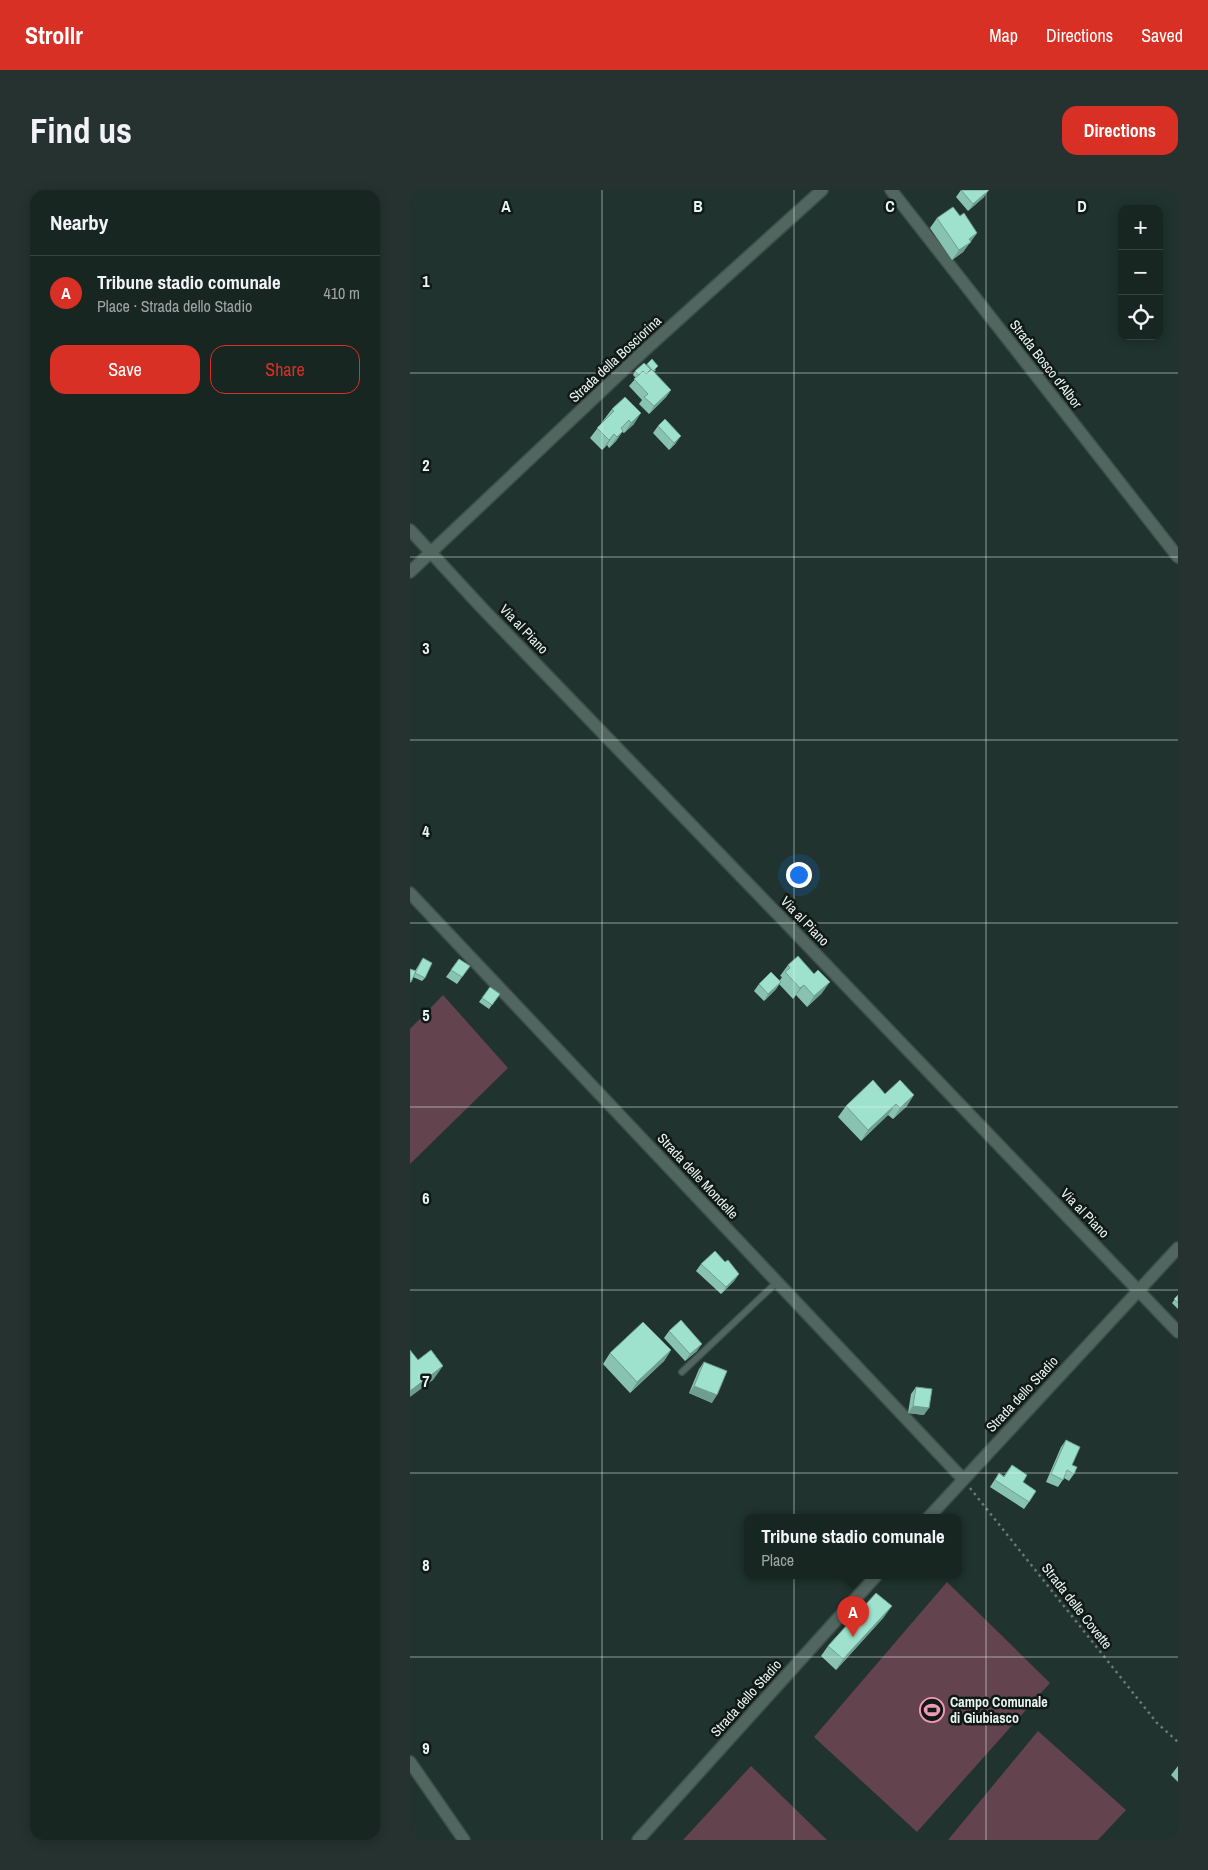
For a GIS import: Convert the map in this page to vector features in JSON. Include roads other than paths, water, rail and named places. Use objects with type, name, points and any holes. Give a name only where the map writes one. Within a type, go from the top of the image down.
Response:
[{"type":"street","name":"Strada della Bosciorina","points":[[410,572],[646,349],[822,190]]},
{"type":"street","name":"Strada Bosco d'Albor","points":[[891,190],[1178,557]]},
{"type":"street","name":"Via al Piano","points":[[410,530],[482,608],[1178,1332]]},
{"type":"street","name":"Strada delle Mondelle","points":[[410,894],[963,1479]]},
{"type":"street","name":"Strada dello Stadio","points":[[932,1514],[1178,1248]]},
{"type":"street","name":"Strada dello Stadio","points":[[638,1840],[873,1579]]},
{"type":"street","points":[[410,1762],[464,1840]]},
{"type":"lane","points":[[682,1372],[777,1282]]},
{"type":"place","name":"Tribune stadio comunale","points":[[853,1637]]},
{"type":"place","name":"Campo Comunale di Giubiasco","points":[[932,1710]]}]
